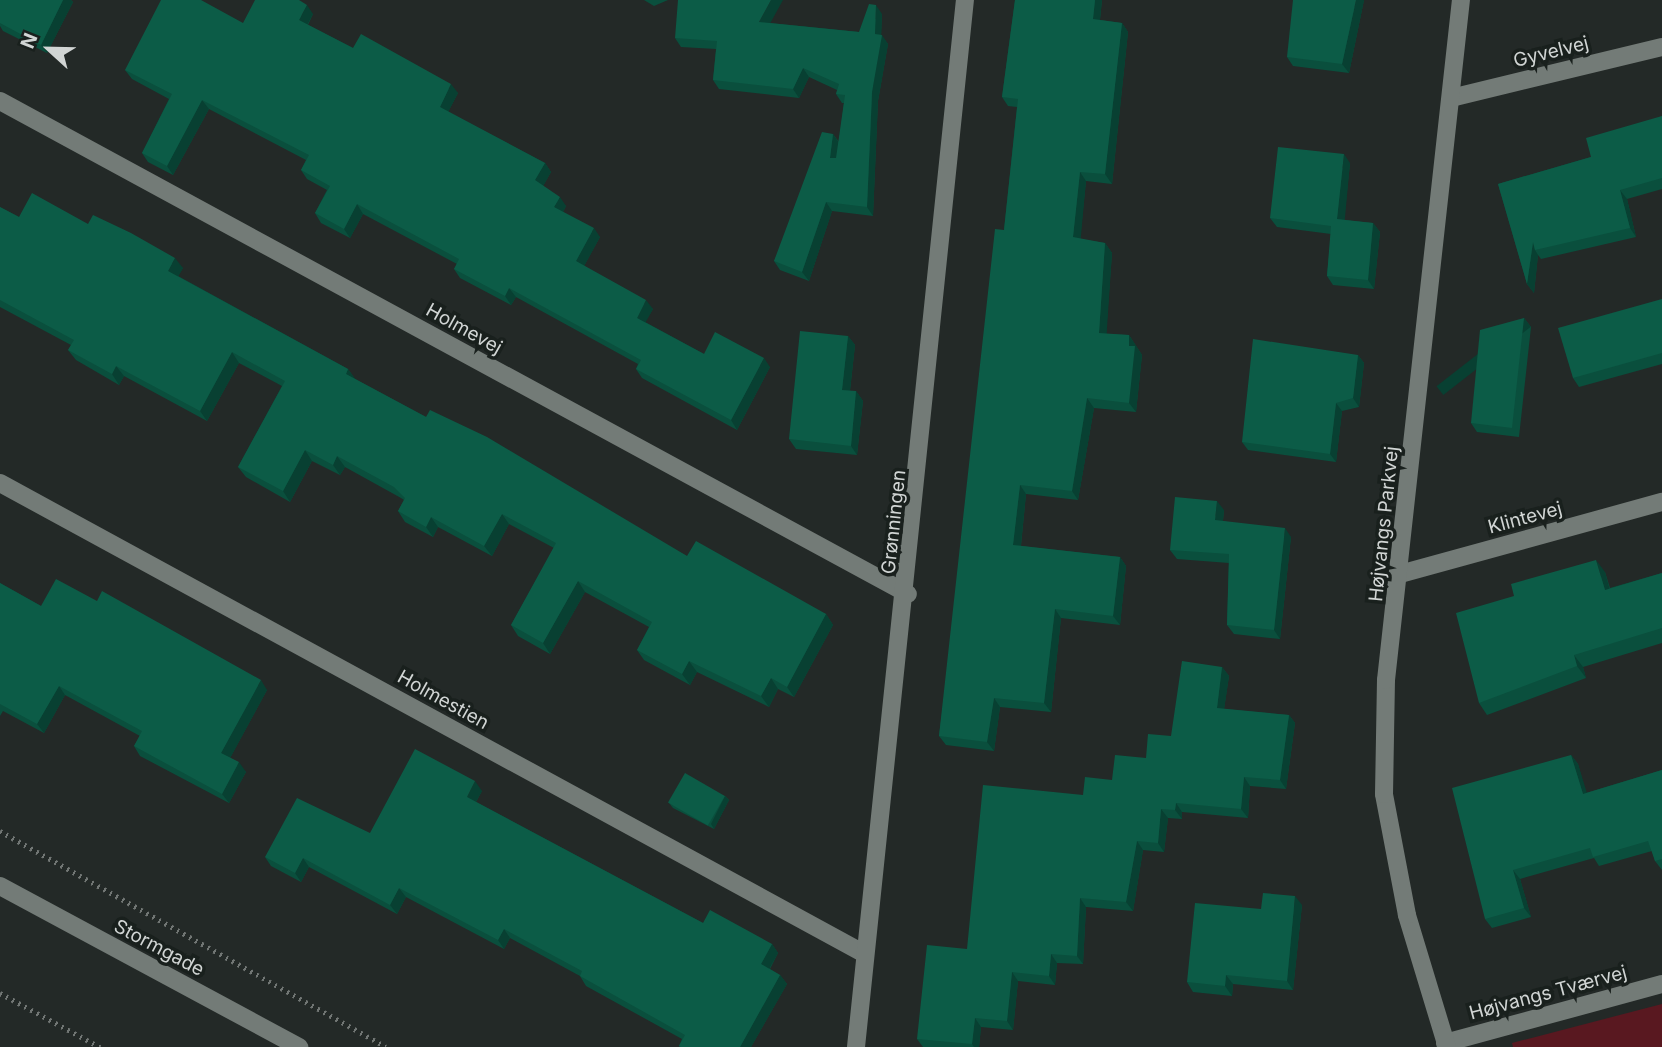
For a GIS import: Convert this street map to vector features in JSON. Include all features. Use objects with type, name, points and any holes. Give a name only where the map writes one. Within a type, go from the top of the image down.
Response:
[{"type":"street","name":"Grønningen","points":[[856,1047],[908,594],[965,0]]},
{"type":"street","name":"Højvangs Parkvej","points":[[1446,1045],[1407,915],[1384,794],[1386,680],[1400,574],[1461,0]]},
{"type":"street","name":"Gyvelvej","points":[[1451,98],[1662,47]]},
{"type":"street","name":"Holmevej","points":[[0,101],[908,594]]},
{"type":"street","name":"Holmestien","points":[[0,483],[865,954]]},
{"type":"street","name":"Klintevej","points":[[1400,574],[1662,502]]},
{"type":"street","name":"Stormgade","points":[[0,886],[299,1047]]},
{"type":"street","name":"Højvangs Tværvej","points":[[1446,1045],[1662,984]]},
{"type":"path","points":[[0,831],[386,1047]]},
{"type":"path","points":[[0,993],[100,1047]]},
{"type":"shaded area","points":[[1662,1004],[1662,1047],[1513,1047],[1512,1043]]},
{"type":"building","points":[[0,0],[63,0],[41,45],[0,23]]},
{"type":"building","points":[[161,0],[201,0],[243,23],[255,0],[299,0],[307,5],[299,20],[353,48],[361,34],[451,84],[440,107],[545,163],[535,180],[560,197],[554,207],[594,228],[576,261],[646,300],[637,318],[704,354],[715,332],[764,358],[731,420],[636,369],[641,360],[509,288],[505,296],[454,269],[459,259],[357,204],[344,229],[315,213],[330,186],[301,170],[309,155],[202,100],[167,166],[142,153],[172,94],[125,70]]},
{"type":"building","points":[[678,0],[771,0],[759,22],[859,32],[869,4],[876,5],[875,34],[882,35],[872,92],[867,207],[826,202],[802,272],[774,261],[822,132],[833,134],[830,158],[836,158],[845,95],[836,94],[839,84],[803,68],[793,89],[713,80],[717,41],[675,38]]},
{"type":"building","points":[[1015,0],[1095,0],[1093,19],[1122,23],[1105,174],[1080,172],[1073,237],[1105,243],[1099,333],[1129,335],[1129,346],[1135,346],[1129,403],[1087,398],[1072,491],[1020,485],[1013,545],[1120,557],[1113,616],[1055,609],[1044,703],[994,698],[987,742],[939,736],[995,229],[1004,230],[1018,99],[1002,97]]},
{"type":"building","points":[[1293,0],[1356,0],[1342,64],[1287,57]]},
{"type":"building","points":[[1662,116],[1662,178],[1620,190],[1630,228],[1535,250],[1533,242],[1527,284],[1498,184],[1591,157],[1586,138]]},
{"type":"building","points":[[1278,147],[1344,154],[1337,219],[1373,223],[1368,280],[1327,276],[1331,226],[1270,218]]},
{"type":"building","points":[[32,193],[88,224],[93,215],[131,233],[175,258],[168,271],[348,369],[346,374],[426,417],[430,410],[487,437],[687,556],[696,541],[826,614],[787,687],[771,678],[761,696],[689,661],[682,674],[637,650],[652,622],[578,581],[543,643],[511,625],[556,543],[502,514],[484,546],[431,517],[426,527],[398,511],[405,498],[394,487],[337,456],[333,465],[305,450],[283,491],[238,467],[285,381],[232,352],[200,411],[116,366],[112,374],[68,350],[74,340],[0,300],[0,207],[19,217]]},
{"type":"building","points":[[1662,299],[1662,353],[1573,378],[1558,328]]},
{"type":"building","points":[[1524,318],[1512,428],[1471,423],[1480,330]]},
{"type":"building","points":[[800,331],[848,336],[842,390],[856,391],[851,446],[789,439]]},
{"type":"building","points":[[1253,339],[1358,355],[1353,398],[1336,403],[1330,454],[1242,442]]},
{"type":"building","points":[[1175,497],[1217,501],[1215,520],[1285,528],[1274,630],[1227,625],[1229,554],[1170,550]]},
{"type":"building","points":[[1596,560],[1605,590],[1662,573],[1662,628],[1574,655],[1577,666],[1479,703],[1456,613],[1514,596],[1511,584]]},
{"type":"building","points":[[56,579],[97,601],[102,591],[261,680],[221,753],[239,762],[222,794],[134,746],[142,731],[59,686],[37,724],[0,704],[0,583],[41,606]]},
{"type":"building","points":[[1182,661],[1222,667],[1217,708],[1289,715],[1280,780],[1244,777],[1241,809],[1176,803],[1175,810],[1161,809],[1158,843],[1137,841],[1126,902],[1080,898],[1077,956],[1051,954],[1049,976],[1012,972],[1007,1021],[975,1018],[972,1044],[917,1039],[927,945],[967,949],[983,785],[1083,795],[1085,777],[1112,780],[1115,755],[1146,758],[1148,734],[1171,736]]},
{"type":"building","points":[[415,749],[475,781],[467,797],[703,923],[710,910],[772,944],[761,964],[780,975],[740,1047],[679,1046],[685,1035],[580,976],[582,971],[504,929],[498,940],[399,888],[390,905],[303,858],[295,873],[265,857],[297,798],[370,833]]},
{"type":"building","points":[[1571,755],[1583,794],[1662,770],[1662,859],[1655,861],[1648,841],[1593,857],[1590,848],[1513,870],[1524,908],[1485,919],[1452,788]]},
{"type":"building","points":[[685,773],[725,796],[708,825],[668,802]]},
{"type":"building","points":[[1263,893],[1295,896],[1287,981],[1226,975],[1225,986],[1187,982],[1195,903],[1261,909]]}]
